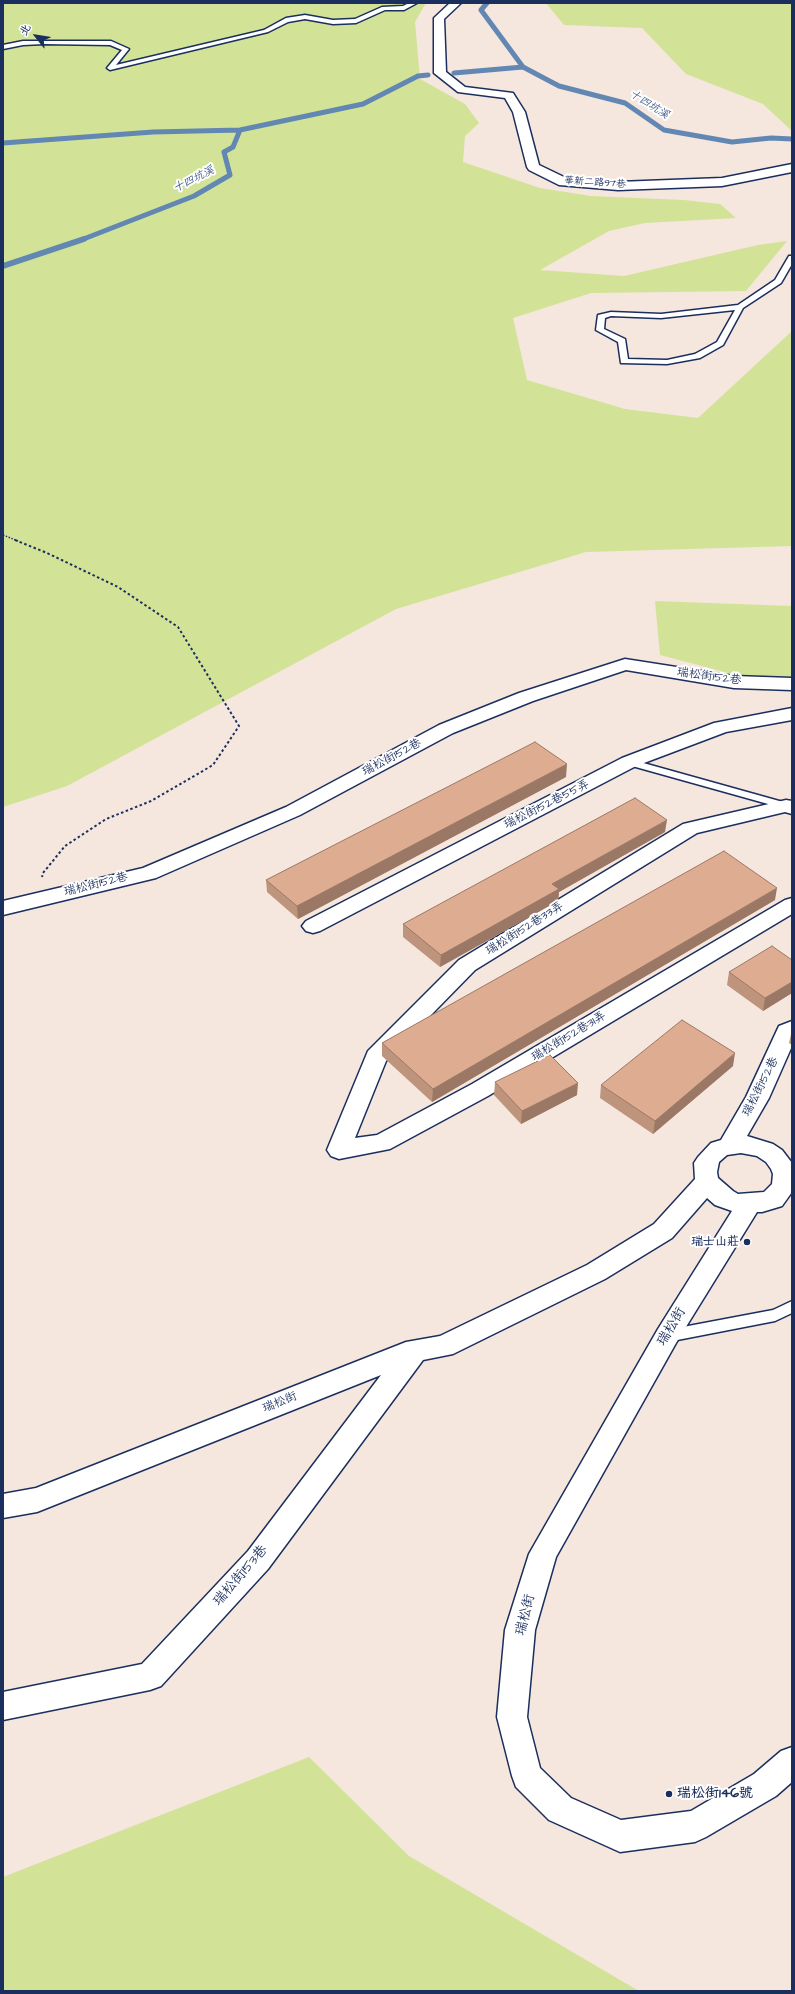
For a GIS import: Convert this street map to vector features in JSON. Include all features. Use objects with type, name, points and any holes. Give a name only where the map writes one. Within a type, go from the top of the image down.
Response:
[{"type":"street","name":"華新二路97巷","points":[[456,3],[438,18],[440,73],[462,90],[509,94],[519,112],[532,167],[563,182],[618,186],[722,182],[792,168]]},
{"type":"street","name":"瑞松街152巷","points":[[3,908],[149,872],[293,811],[446,729],[526,697],[625,664],[734,682],[792,684]]},
{"type":"street","name":"瑞松街152巷55弄","points":[[312,926],[629,762],[721,727],[792,714]]},
{"type":"street","name":"瑞松街152巷33弄","points":[[339,1150],[376,1057],[467,965],[690,828],[789,807]]},
{"type":"street","name":"瑞松街152巷31弄","points":[[339,1150],[382,1143],[480,1090],[792,905]]},
{"type":"street","name":"瑞松街152巷","points":[[729,1146],[757,1098],[787,1032],[792,1028]]},
{"type":"street","points":[[747,1145],[765,1150],[778,1161],[788,1173],[780,1192],[773,1199],[762,1203],[749,1204],[736,1203],[724,1198],[714,1190],[707,1181],[705,1172],[706,1163],[718,1149],[729,1146],[747,1145]]},
{"type":"street","name":"瑞松街","points":[[3,1506],[37,1500],[415,1350],[444,1346],[596,1272],[663,1231],[707,1181]]},
{"type":"street","name":"瑞松街","points":[[749,1204],[667,1336],[543,1554],[520,1630],[512,1717],[527,1776],[560,1809],[620,1836],[696,1826],[765,1785],[792,1762]]},
{"type":"street","name":"瑞松街153巷","points":[[3,1706],[150,1676],[258,1560],[415,1350]]},
{"type":"lane","points":[[3,47],[23,43],[51,42],[111,44],[126,49],[110,68],[266,31],[286,20],[305,17],[333,22],[356,21],[384,8],[404,8],[414,3]]},
{"type":"lane","points":[[740,307],[661,316],[611,314],[601,317],[600,330],[622,341],[624,361],[667,362],[697,356],[720,343],[740,307],[778,281],[792,258]]},
{"type":"lane","points":[[629,762],[789,807]]},
{"type":"lane","points":[[667,1336],[776,1315],[792,1307]]},
{"type":"path","points":[[3,535],[47,553],[118,587],[178,627],[239,726],[213,765],[151,801],[106,819],[64,846],[43,873],[38,900]]},
{"type":"green space","points":[[3,3],[426,3],[415,22],[420,79],[465,104],[479,123],[465,136],[463,162],[540,188],[591,196],[684,200],[720,204],[736,218],[645,223],[609,231],[540,270],[624,276],[758,245],[787,241],[746,291],[591,293],[513,318],[527,380],[625,409],[698,418],[792,331],[792,546],[586,552],[396,609],[67,786],[3,807]]},
{"type":"green space","points":[[546,3],[792,3],[792,131],[763,104],[686,74],[642,28],[564,25]]},
{"type":"green space","points":[[655,601],[792,606],[792,677],[736,675],[660,655]]},
{"type":"green space","points":[[309,1757],[409,1856],[639,1991],[3,1991],[3,1877]]},
{"type":"building","points":[[535,742],[567,764],[297,906],[266,880]]},
{"type":"building","points":[[635,798],[667,820],[552,884],[559,889],[441,955],[403,924]]},
{"type":"building","points":[[724,851],[777,888],[433,1089],[382,1043]]},
{"type":"building","points":[[772,946],[792,960],[792,982],[765,998],[729,972]]},
{"type":"building","points":[[682,1020],[735,1053],[655,1121],[601,1085]]},
{"type":"building","points":[[550,1055],[578,1083],[522,1111],[495,1082]]},
{"type":"waterway","name":"十四坑溪","points":[[487,3],[481,10],[523,67]]},
{"type":"waterway","name":"十四坑溪","points":[[454,73],[523,67]]},
{"type":"waterway","name":"十四坑溪","points":[[523,67],[559,86],[625,103],[664,130],[732,142],[771,138],[792,139]]},
{"type":"waterway","name":"十四坑溪","points":[[240,130],[363,104],[418,76],[428,75]]},
{"type":"waterway","points":[[3,143],[153,132],[240,130]]},
{"type":"waterway","name":"十四坑溪","points":[[81,240],[194,196],[230,175],[224,152],[233,147],[240,130]]},
{"type":"waterway","name":"十四坑溪","points":[[3,266],[81,240]]},
{"type":"place","name":"瑞士山莊","points":[[747,1242]]},
{"type":"place","name":"瑞松街146號","points":[[669,1794]]}]
